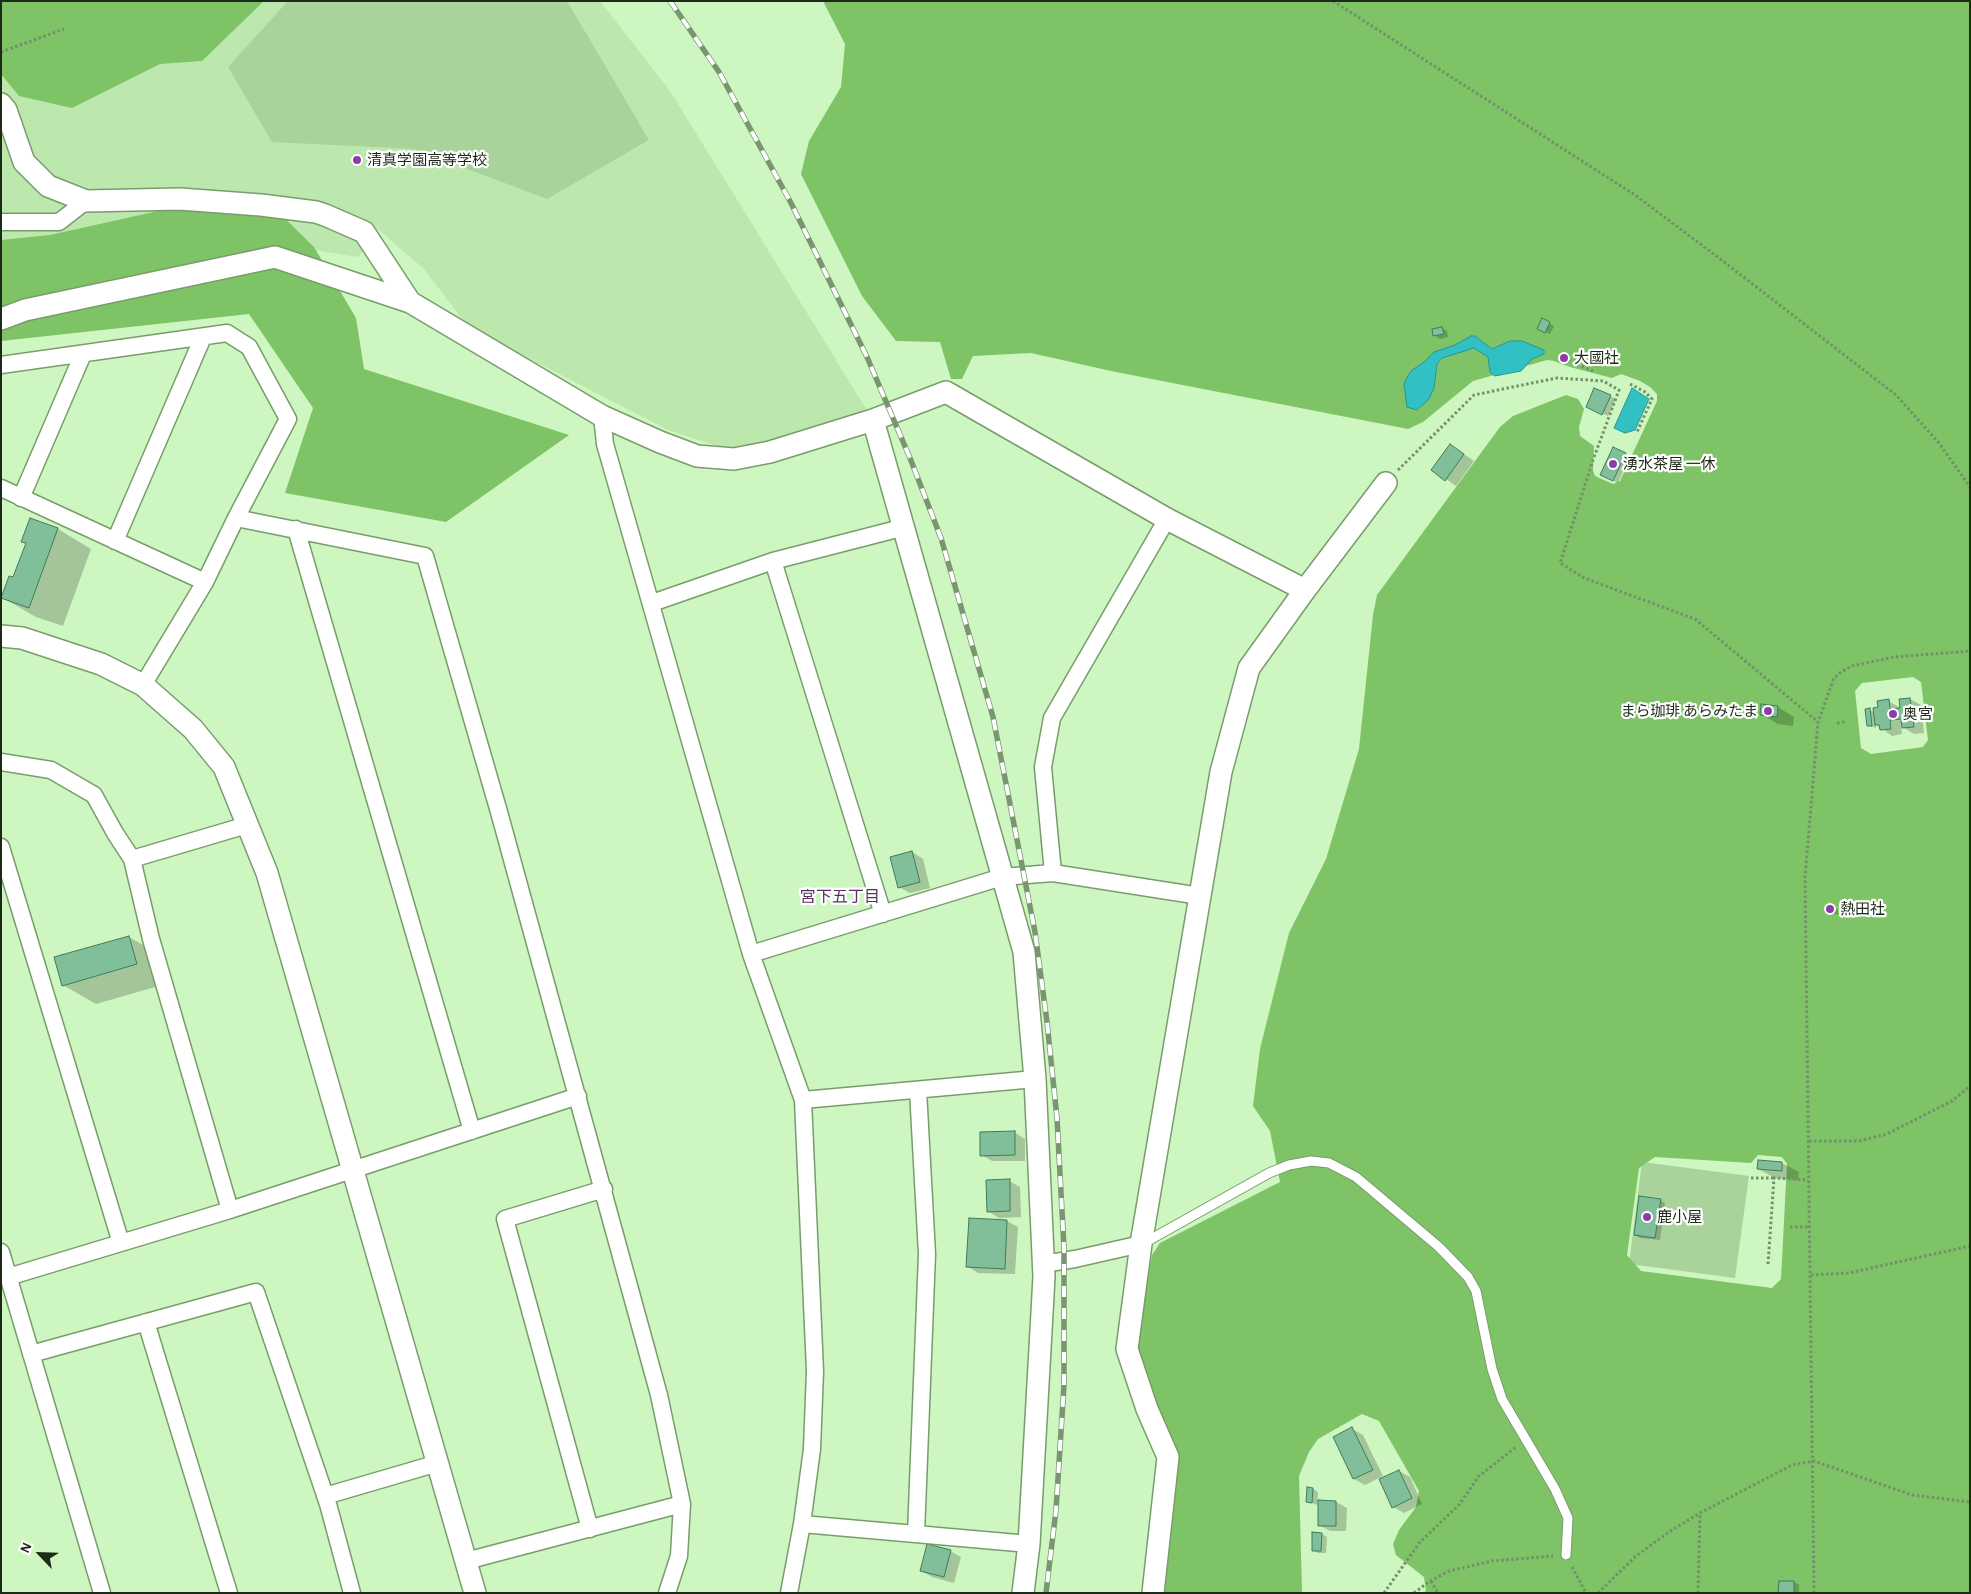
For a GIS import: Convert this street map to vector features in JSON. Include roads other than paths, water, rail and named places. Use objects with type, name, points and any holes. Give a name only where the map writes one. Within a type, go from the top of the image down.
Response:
[{"type":"street","points":[[1,104],[6,110],[24,162],[48,186],[86,201],[180,199],[316,212],[364,232],[410,302]]},
{"type":"street","points":[[1,222],[59,222],[86,201]]},
{"type":"street","points":[[1,319],[25,310],[275,257],[410,302],[602,416],[660,442],[697,456],[734,459],[770,452],[873,420],[946,392],[1167,519],[1304,590]]},
{"type":"street","points":[[1,365],[227,333],[249,347],[288,419],[205,582],[143,685]]},
{"type":"street","points":[[116,541],[203,337]]},
{"type":"street","points":[[21,498],[83,354]]},
{"type":"street","points":[[602,416],[605,444],[751,954],[803,1100],[815,1371],[812,1449],[802,1524],[789,1593]]},
{"type":"street","points":[[873,420],[905,527],[1024,952],[1035,1080],[1044,1277],[1029,1544],[1022,1593]]},
{"type":"street","points":[[1153,1593],[1168,1457],[1147,1409],[1127,1349],[1142,1244],[1221,772],[1249,668],[1304,590],[1386,483]]},
{"type":"street","points":[[1,488],[205,582]]},
{"type":"street","points":[[236,518],[425,556],[505,830],[659,1395],[682,1504],[679,1556],[667,1593]]},
{"type":"street","points":[[1053,873],[1043,767],[1052,718],[1167,519]]},
{"type":"street","points":[[652,603],[773,561],[905,527]]},
{"type":"street","points":[[296,530],[472,1131]]},
{"type":"street","points":[[773,561],[883,914]]},
{"type":"street","points":[[1,636],[22,638],[101,664],[143,685],[193,729],[224,767],[267,873],[474,1593]]},
{"type":"street","points":[[1,762],[51,770],[94,795],[132,859],[151,939],[230,1210]]},
{"type":"street","points":[[132,859],[247,825]]},
{"type":"street","points":[[1,848],[121,1243]]},
{"type":"street","points":[[751,954],[1002,877],[1053,873],[1200,896]]},
{"type":"street","points":[[803,1100],[1035,1080]]},
{"type":"street","points":[[916,1534],[927,1254],[918,1090]]},
{"type":"street","points":[[8,1276],[230,1210],[578,1096]]},
{"type":"street","points":[[590,1529],[505,1219],[604,1189]]},
{"type":"street","points":[[1043,1264],[1142,1244]]},
{"type":"street","points":[[1,1252],[102,1593]]},
{"type":"street","points":[[31,1354],[256,1292],[325,1496],[352,1593]]},
{"type":"street","points":[[146,1322],[229,1593]]},
{"type":"street","points":[[325,1496],[438,1463]]},
{"type":"street","points":[[466,1561],[682,1504]]},
{"type":"street","points":[[802,1524],[1029,1544]]},
{"type":"lane","points":[[1142,1244],[1269,1173],[1289,1165],[1311,1161],[1329,1164],[1356,1177],[1439,1247],[1468,1277],[1476,1291],[1492,1369],[1502,1399],[1555,1489],[1568,1518],[1566,1555]]},
{"type":"water","points":[[1471,336],[1475,336],[1492,349],[1510,341],[1522,341],[1544,350],[1544,354],[1532,359],[1521,371],[1495,376],[1490,372],[1488,357],[1474,348],[1442,358],[1437,364],[1434,388],[1429,399],[1417,410],[1407,407],[1404,384],[1411,371],[1434,352],[1455,345]]},
{"type":"water","points":[[1632,388],[1649,399],[1635,430],[1625,433],[1614,428]]},
{"type":"railway","points":[[670,1],[719,72],[791,203],[867,357],[910,458],[941,538],[993,717],[1035,932],[1057,1118],[1064,1248],[1064,1385],[1056,1510],[1046,1593]]},
{"type":"place","name":"清真学園高等学校","points":[[357,160]]},
{"type":"place","name":"大國社","points":[[1564,358]]},
{"type":"place","name":"湧水茶屋 一休","points":[[1613,464]]},
{"type":"place","name":"まら珈琲 あらみたま","points":[[1768,711]]},
{"type":"place","name":"奥宮","points":[[1893,714]]},
{"type":"place","name":"熱田社","points":[[1830,909]]},
{"type":"place","name":"鹿小屋","points":[[1647,1217]]},
{"type":"district","name":"宮下五丁目","points":[[840,897]]}]
